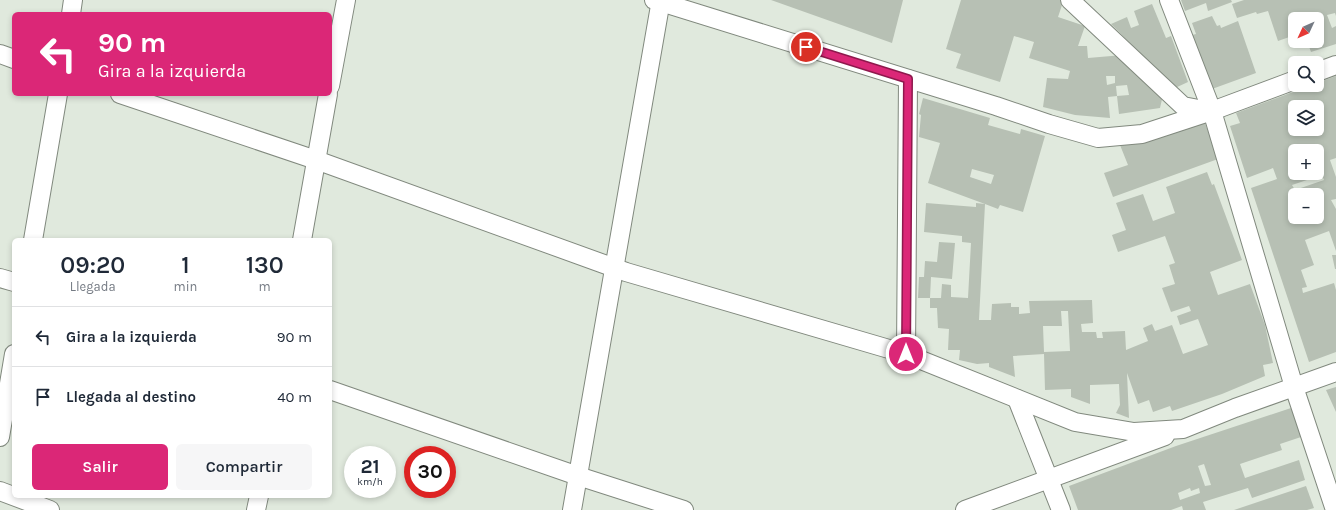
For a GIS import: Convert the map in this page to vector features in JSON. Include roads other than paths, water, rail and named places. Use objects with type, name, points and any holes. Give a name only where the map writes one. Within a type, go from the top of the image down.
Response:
[{"type":"street","points":[[71,12],[73,0]]},
{"type":"street","points":[[332,75],[346,0]]},
{"type":"street","points":[[1070,0],[1183,106],[1212,111]]},
{"type":"street","points":[[1169,0],[1212,111],[1294,387],[1335,510]]},
{"type":"street","points":[[572,510],[658,1],[1048,124],[1098,138],[1142,134],[1212,111],[1288,83]]},
{"type":"street","points":[[0,54],[12,58]]},
{"type":"street","points":[[1324,69],[1336,65]]},
{"type":"street","points":[[906,354],[908,79]]},
{"type":"street","points":[[33,238],[58,96]]},
{"type":"street","points":[[126,96],[316,160],[613,267],[906,354],[1075,422],[1134,432],[1183,429]]},
{"type":"street","points":[[302,238],[328,96]]},
{"type":"street","points":[[0,278],[12,281]]},
{"type":"street","points":[[0,437],[12,366]]},
{"type":"street","points":[[965,510],[1336,372]]},
{"type":"street","points":[[332,391],[578,476],[684,510]]},
{"type":"street","points":[[1017,399],[1061,510]]},
{"type":"street","points":[[0,491],[12,496]]},
{"type":"street","points":[[18,498],[50,510]]},
{"type":"street","points":[[256,510],[258,498]]}]
